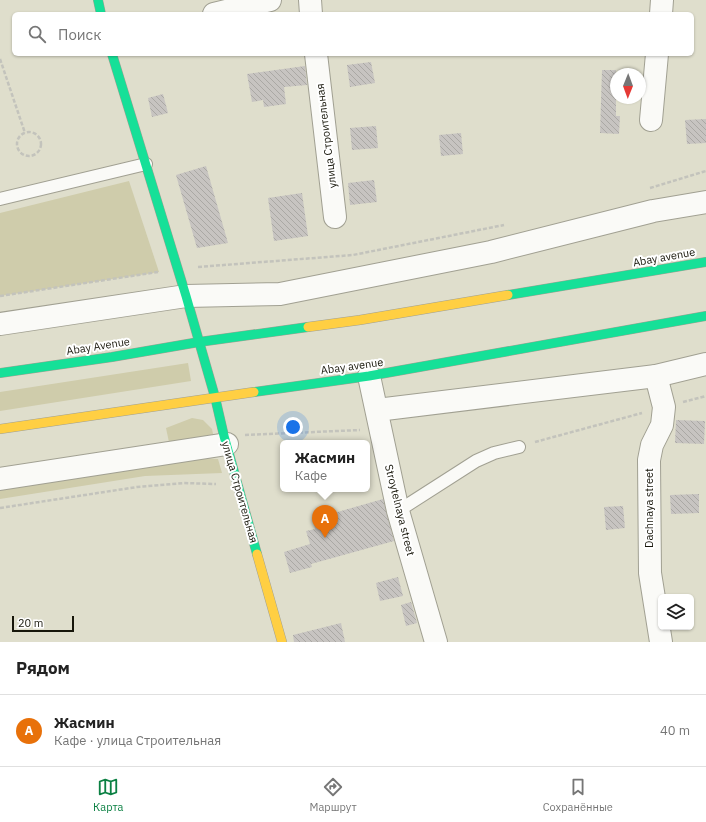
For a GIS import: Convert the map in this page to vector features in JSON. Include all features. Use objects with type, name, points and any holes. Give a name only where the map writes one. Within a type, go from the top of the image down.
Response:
[{"type":"main road","points":[[98,0],[101,12]]},
{"type":"main road","name":"улица Строительная","points":[[113,56],[186,296],[282,642]]},
{"type":"main road","name":"Abay avenue","points":[[199,342],[360,320],[706,262]]},
{"type":"main road","name":"Abay avenue","points":[[0,429],[369,376],[706,316]]},
{"type":"main road","name":"Abay Avenue","points":[[0,373],[112,357],[199,342]]},
{"type":"street","points":[[222,12],[270,0]]},
{"type":"street","points":[[310,0],[311,12]]},
{"type":"street","points":[[661,12],[662,0]]},
{"type":"street","name":"улица Строительная","points":[[316,56],[335,217]]},
{"type":"street","points":[[651,120],[657,56]]},
{"type":"street","points":[[0,324],[186,296],[280,294],[491,252],[653,211],[706,202]]},
{"type":"street","points":[[376,410],[656,376],[706,364]]},
{"type":"street","name":"Stroytelnaya street","points":[[369,376],[398,511],[436,642]]},
{"type":"street","name":"Dachnaya street","points":[[656,376],[664,407],[662,425],[652,445],[649,460],[650,572],[661,642]]},
{"type":"street","points":[[0,480],[227,444]]},
{"type":"lane","points":[[0,199],[146,164]]},
{"type":"lane","points":[[398,511],[476,461],[494,453],[519,447]]},
{"type":"path","points":[[0,59],[25,133]]},
{"type":"path","points":[[32,132],[40,140],[40,147],[38,151],[32,155],[20,152],[17,145],[19,137],[25,133],[32,132]]},
{"type":"path","points":[[647,189],[706,171]]},
{"type":"path","points":[[0,296],[178,269],[353,255],[505,224]]},
{"type":"path","points":[[519,447],[706,396]]},
{"type":"path","points":[[0,508],[137,487],[184,483],[238,485]]},
{"type":"shaded area","points":[[129,181],[159,272],[0,296],[0,213]]},
{"type":"shaded area","points":[[188,363],[191,381],[0,411],[0,392]]},
{"type":"shaded area","points":[[192,418],[203,420],[212,429],[214,439],[170,447],[166,428]]},
{"type":"shaded area","points":[[188,457],[218,459],[222,473],[145,476],[0,499],[0,488]]},
{"type":"building","points":[[371,62],[375,83],[350,87],[347,65]]},
{"type":"building","points":[[305,66],[307,85],[284,87],[286,104],[264,107],[263,100],[252,102],[247,74]]},
{"type":"building","points":[[602,70],[610,70],[610,104],[616,104],[616,116],[620,116],[619,134],[600,133]]},
{"type":"building","points":[[163,94],[168,113],[152,117],[148,98]]},
{"type":"building","points":[[706,119],[706,143],[687,144],[685,120]]},
{"type":"building","points":[[376,126],[378,148],[352,150],[350,128]]},
{"type":"building","points":[[461,133],[463,154],[441,156],[439,135]]},
{"type":"building","points":[[206,166],[228,243],[197,248],[176,175]]},
{"type":"building","points":[[374,180],[377,202],[350,205],[348,183]]},
{"type":"building","points":[[302,193],[308,236],[274,241],[268,198]]},
{"type":"building","points":[[676,420],[705,421],[704,444],[675,443]]},
{"type":"building","points":[[699,494],[699,513],[671,514],[670,495]]},
{"type":"building","points":[[383,499],[394,541],[311,564],[312,567],[290,573],[284,552],[310,544],[306,531],[315,529],[313,519]]},
{"type":"building","points":[[623,506],[625,528],[606,530],[604,507]]},
{"type":"building","points":[[398,577],[403,596],[380,601],[376,583]]},
{"type":"building","points":[[411,602],[417,623],[406,626],[401,605]]},
{"type":"building","points":[[341,623],[345,642],[294,642],[293,635]]},
{"type":"traffic: fast","points":[[98,0],[101,12]]},
{"type":"traffic: fast","points":[[113,56],[186,296],[257,554]]},
{"type":"traffic: fast","points":[[508,295],[706,262]]},
{"type":"traffic: fast","points":[[254,392],[369,376],[706,316]]},
{"type":"traffic: fast","points":[[0,373],[112,357],[199,342],[308,327]]},
{"type":"traffic: slow","points":[[308,327],[360,320],[508,295]]},
{"type":"traffic: slow","points":[[0,429],[254,392]]},
{"type":"traffic: slow","points":[[257,554],[282,642]]},
{"type":"place","name":"Жасмин","points":[[325,538]]}]
